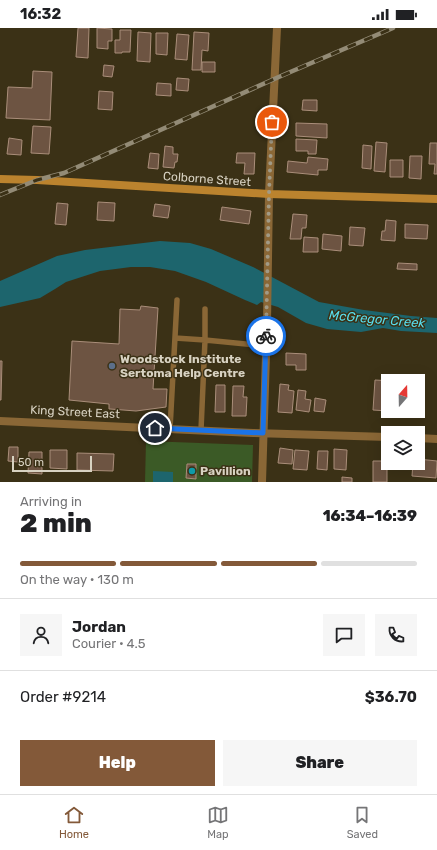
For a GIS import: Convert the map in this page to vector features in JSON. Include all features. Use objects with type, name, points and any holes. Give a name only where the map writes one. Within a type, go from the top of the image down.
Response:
[{"type":"street","points":[[262,482],[269,194],[277,28]]},
{"type":"street","name":"Colborne Street","points":[[0,179],[42,180],[269,194],[437,199]]},
{"type":"street","name":"King Street East","points":[[0,421],[381,437]]},
{"type":"street","points":[[425,438],[437,439]]},
{"type":"lane","points":[[170,429],[177,300]]},
{"type":"lane","points":[[201,430],[205,309]]},
{"type":"lane","points":[[175,338],[266,346]]},
{"type":"green space","points":[[146,441],[253,445],[252,482],[145,482]]},
{"type":"water","name":"McGregor Creek","points":[[160,241],[190,243],[211,249],[253,267],[319,302],[364,310],[437,318],[437,333],[401,331],[383,328],[361,332],[327,329],[306,323],[278,307],[261,302],[257,305],[206,282],[175,271],[150,267],[131,267],[100,271],[66,282],[40,298],[0,307],[0,281],[57,256],[85,250]]},
{"type":"water","points":[[153,471],[173,472],[173,482],[153,482]]},
{"type":"building","points":[[78,28],[89,28],[88,58],[76,57]]},
{"type":"building","points":[[97,28],[112,29],[112,41],[108,41],[108,49],[97,48]]},
{"type":"building","points":[[120,30],[131,30],[130,52],[115,53],[115,40],[120,40]]},
{"type":"building","points":[[138,32],[151,33],[150,62],[137,61]]},
{"type":"building","points":[[194,32],[209,33],[208,51],[202,50],[201,70],[192,70]]},
{"type":"building","points":[[156,33],[168,33],[167,55],[156,54]]},
{"type":"building","points":[[177,34],[189,35],[187,60],[175,59]]},
{"type":"building","points":[[202,62],[215,62],[215,72],[202,72]]},
{"type":"building","points":[[104,65],[114,66],[112,77],[103,76]]},
{"type":"building","points":[[33,71],[52,72],[50,120],[6,118],[8,87],[32,88]]},
{"type":"building","points":[[177,78],[189,79],[188,91],[176,90]]},
{"type":"building","points":[[157,83],[171,84],[171,96],[156,95]]},
{"type":"building","points":[[99,91],[113,92],[112,110],[98,109]]},
{"type":"building","points":[[303,100],[317,100],[317,111],[302,110]]},
{"type":"building","points":[[296,123],[327,124],[327,138],[296,136]]},
{"type":"building","points":[[33,126],[51,127],[49,154],[31,153]]},
{"type":"building","points":[[9,138],[22,140],[21,155],[7,154]]},
{"type":"building","points":[[296,139],[317,140],[316,154],[308,154],[308,151],[296,151]]},
{"type":"building","points":[[376,142],[387,143],[385,172],[374,171]]},
{"type":"building","points":[[430,143],[437,143],[437,174],[434,174],[435,164],[429,164]]},
{"type":"building","points":[[363,145],[372,146],[371,169],[362,168]]},
{"type":"building","points":[[165,146],[173,147],[173,154],[178,154],[177,162],[175,162],[174,168],[163,167]]},
{"type":"building","points":[[150,153],[159,154],[158,169],[148,168]]},
{"type":"building","points":[[237,153],[255,153],[254,174],[244,174],[245,163],[236,163]]},
{"type":"building","points":[[410,156],[422,156],[421,179],[409,178]]},
{"type":"building","points":[[308,157],[328,159],[327,170],[318,170],[318,175],[287,172],[288,161],[307,163]]},
{"type":"building","points":[[390,160],[403,160],[403,177],[390,177]]},
{"type":"building","points":[[98,202],[115,203],[114,221],[97,220]]},
{"type":"building","points":[[57,203],[68,204],[66,225],[55,224]]},
{"type":"building","points":[[155,204],[170,206],[168,218],[153,216]]},
{"type":"building","points":[[222,207],[251,211],[249,224],[220,220]]},
{"type":"building","points":[[293,214],[307,215],[306,228],[302,228],[301,239],[290,239]]},
{"type":"building","points":[[386,220],[396,221],[395,241],[381,240],[382,231],[385,231]]},
{"type":"building","points":[[405,224],[428,225],[427,239],[405,238]]},
{"type":"building","points":[[350,227],[365,228],[363,246],[349,245]]},
{"type":"building","points":[[323,234],[342,236],[341,251],[322,249]]},
{"type":"building","points":[[304,237],[318,238],[318,252],[303,252]]},
{"type":"building","points":[[398,263],[417,264],[417,270],[397,269]]},
{"type":"building","name":"Woodstock Institute Sertoma Help Centre","points":[[141,306],[158,308],[153,389],[167,389],[166,407],[136,411],[109,409],[109,404],[69,400],[72,341],[119,344],[120,309],[140,310]]},
{"type":"building","points":[[286,353],[306,354],[306,370],[296,370],[296,365],[286,365]]},
{"type":"building","points":[[0,361],[2,361],[1,400],[0,400]]},
{"type":"building","points":[[375,380],[381,380],[381,411],[373,410]]},
{"type":"building","points":[[280,384],[289,385],[288,390],[294,391],[292,413],[278,412]]},
{"type":"building","points":[[216,385],[225,385],[225,412],[215,412]]},
{"type":"building","points":[[233,386],[244,386],[243,397],[247,397],[246,416],[232,416]]},
{"type":"building","points":[[298,390],[306,391],[305,399],[311,400],[309,412],[296,410]]},
{"type":"building","points":[[315,398],[326,400],[324,412],[314,411]]},
{"type":"building","points":[[9,447],[18,447],[18,462],[8,461]]},
{"type":"building","points":[[280,448],[293,450],[292,464],[278,463]]},
{"type":"building","points":[[334,449],[347,450],[346,470],[334,469]]},
{"type":"building","points":[[50,450],[67,450],[67,469],[50,468]]},
{"type":"building","points":[[295,450],[309,451],[307,470],[293,469]]},
{"type":"building","points":[[318,451],[328,451],[327,470],[317,469]]},
{"type":"building","points":[[29,452],[42,452],[42,474],[28,473]]},
{"type":"building","points":[[77,453],[114,454],[113,471],[77,470]]},
{"type":"building","points":[[425,460],[437,461],[436,478],[412,476],[412,470],[425,470]]},
{"type":"building","points":[[373,461],[381,461],[381,470],[387,470],[387,482],[373,482]]},
{"type":"building","name":"Pavillion","points":[[187,464],[196,464],[196,479],[186,478]]},
{"type":"building","points":[[342,477],[352,478],[352,482],[342,482]]},
{"type":"railway","points":[[0,195],[37,180],[64,173],[281,76],[393,28]]},
{"type":"way so far","points":[[266,336],[272,122]]},
{"type":"place","name":"Woodstock Institute Sertoma Help Centre","points":[[112,366]]},
{"type":"place","name":"Pavillion","points":[[192,471]]},
{"type":"route","points":[[155,428],[263,433],[266,336]]}]
